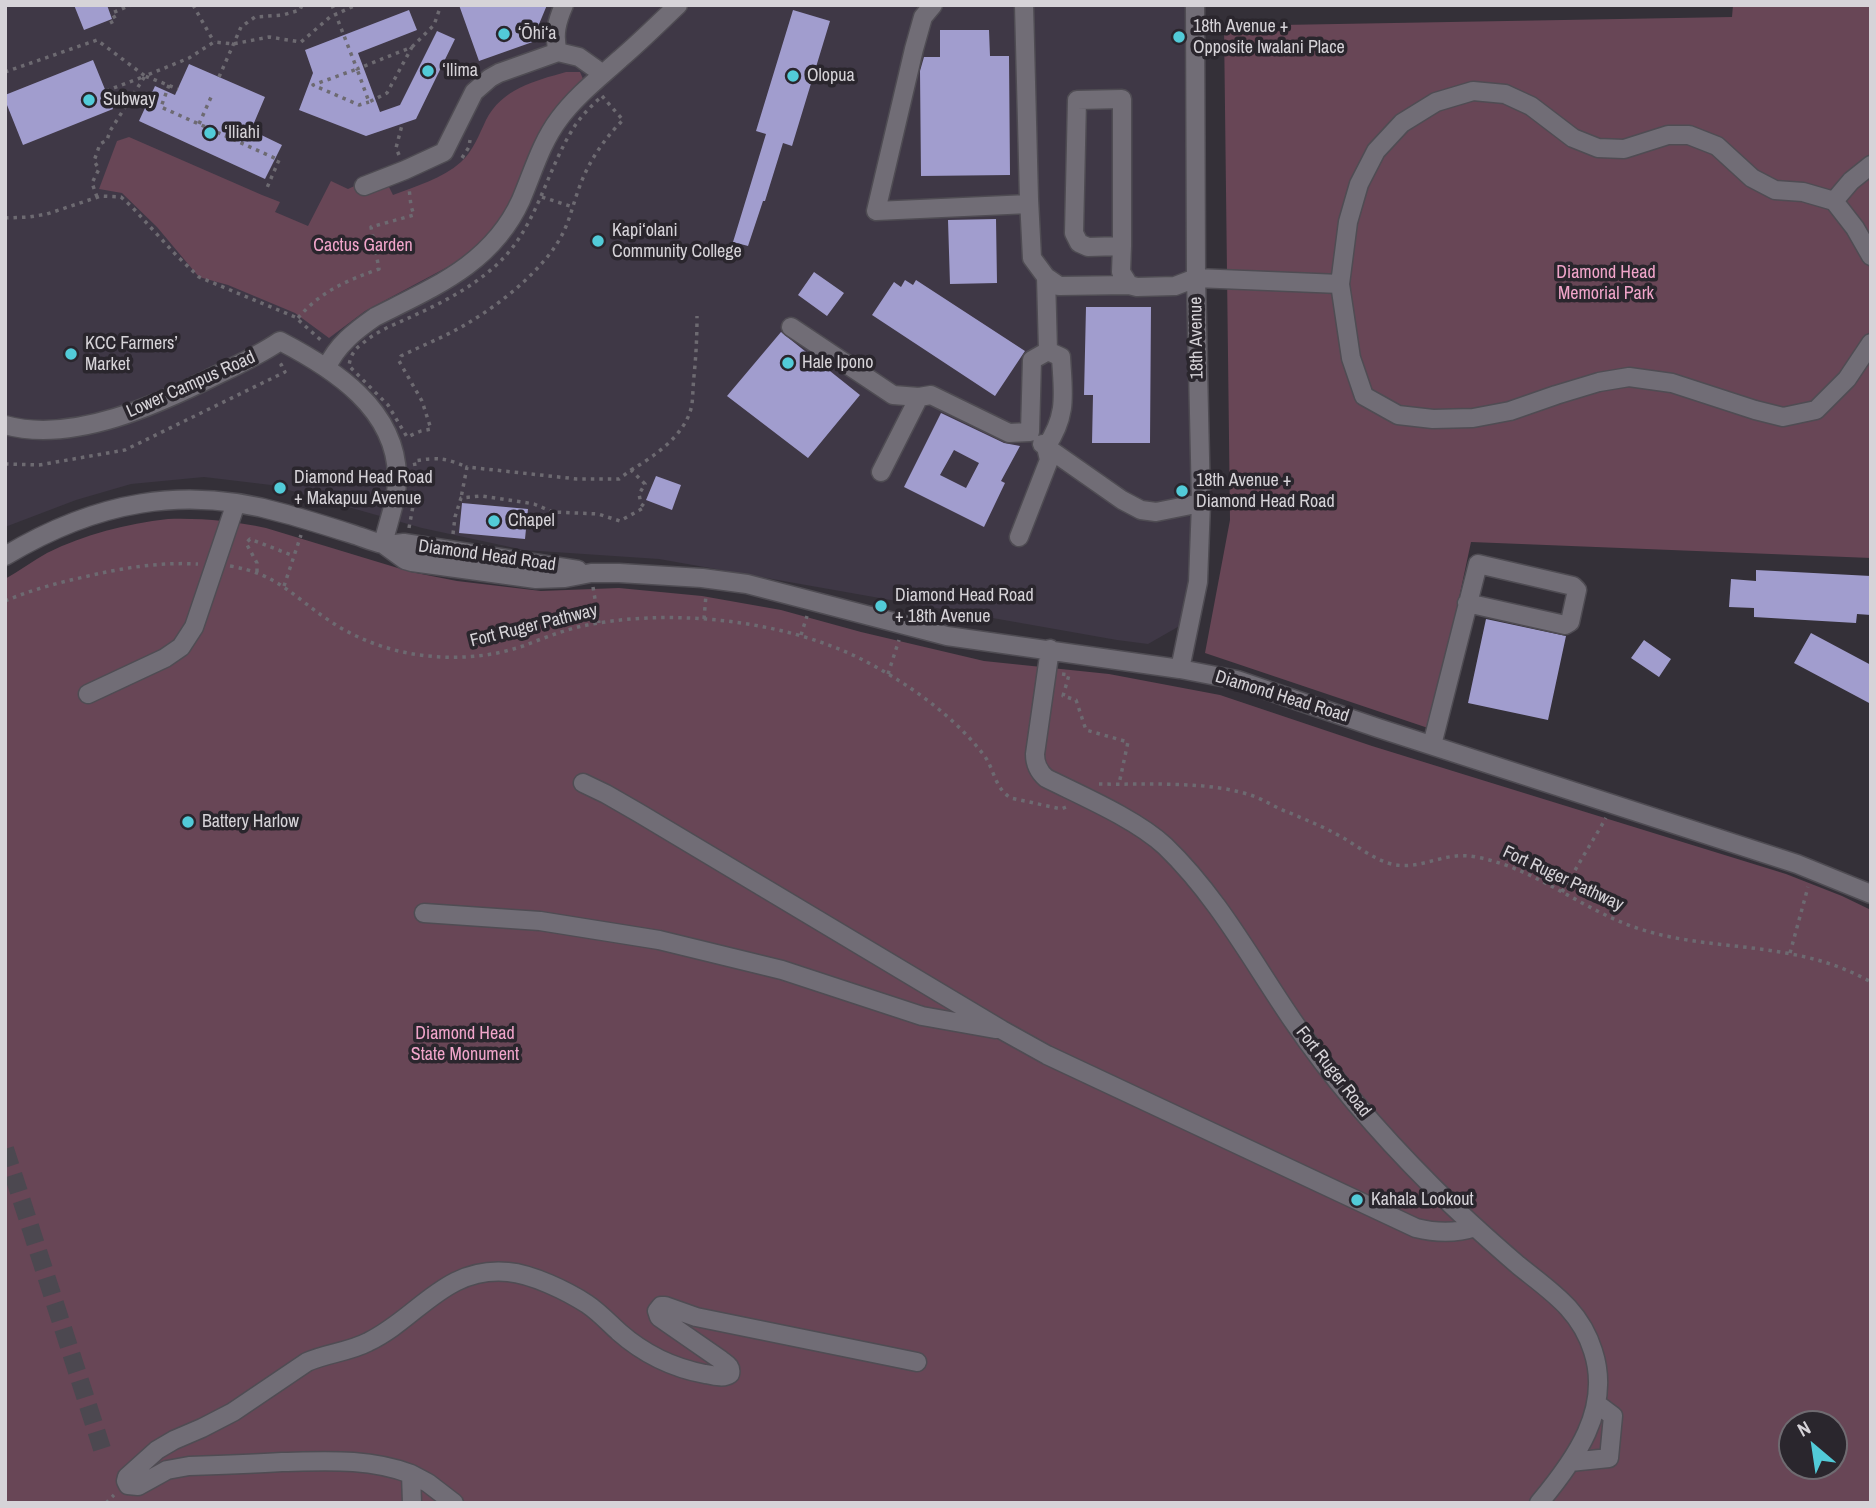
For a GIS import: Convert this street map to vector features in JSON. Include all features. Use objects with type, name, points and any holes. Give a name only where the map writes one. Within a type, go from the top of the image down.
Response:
[{"type":"street","points":[[558,52],[556,29],[564,5]]},
{"type":"street","points":[[327,367],[333,353],[363,325],[478,259],[505,228],[520,201],[551,130],[572,104],[678,5]]},
{"type":"street","points":[[933,5],[923,17],[914,49],[876,211],[1029,204]]},
{"type":"street","points":[[1024,5],[1032,258],[1046,277],[1059,286],[1175,286],[1196,278],[1340,284]]},
{"type":"street","name":"18th Avenue","points":[[1180,669],[1198,582],[1201,503],[1196,278],[1195,5]]},
{"type":"street","points":[[364,186],[407,179],[444,152],[474,92],[481,84],[499,73],[558,52],[579,57],[603,74]]},
{"type":"street","points":[[1871,256],[1855,228],[1834,201],[1803,192],[1775,190],[1752,178],[1717,146],[1689,135],[1668,135],[1624,149],[1598,148],[1573,138],[1531,106],[1505,94],[1472,91],[1436,102],[1402,123],[1376,152],[1359,184],[1349,222],[1340,284],[1351,358],[1364,396],[1398,415],[1433,419],[1473,418],[1510,411],[1600,382],[1629,377],[1672,383],[1783,417],[1816,410],[1847,379],[1871,343]]},
{"type":"street","points":[[1122,246],[1088,247],[1079,243],[1074,233],[1077,100],[1122,99],[1122,246],[1121,272],[1129,285]]},
{"type":"street","points":[[1834,201],[1851,181],[1871,165]]},
{"type":"street","points":[[1046,277],[1048,351]]},
{"type":"street","points":[[791,327],[893,396],[931,395],[1009,433],[1030,432],[1046,447],[1122,500],[1141,510],[1156,512],[1201,503]]},
{"type":"street","name":"Lower Campus Road","points":[[5,425],[29,430],[52,429],[125,415],[177,395],[265,352],[280,341],[327,367],[363,398],[383,423],[394,447],[398,478],[383,544]]},
{"type":"street","points":[[1030,432],[1032,360],[1048,351]]},
{"type":"street","points":[[1019,537],[1049,460],[1046,447],[1064,407],[1061,357],[1048,351]]},
{"type":"street","points":[[881,472],[919,397]]},
{"type":"street","name":"Diamond Head Road","points":[[5,556],[61,526],[113,509],[167,500],[194,499],[271,509],[383,544],[412,562],[523,578],[565,578],[591,573],[660,574],[747,584],[947,636],[1050,649],[1237,680],[1797,864],[1871,894]]},
{"type":"street","points":[[88,694],[165,658],[181,647],[194,627],[236,503]]},
{"type":"street","points":[[1432,745],[1467,603],[1478,564],[1573,586],[1577,590],[1570,622],[1565,625],[1467,603]]},
{"type":"street","name":"Fort Ruger Road","points":[[1050,649],[1035,754],[1035,761],[1041,773],[1137,825],[1164,845],[1222,913],[1294,1023],[1393,1145],[1475,1227],[1556,1294],[1584,1327],[1594,1352],[1598,1379],[1597,1404],[1587,1431],[1570,1462],[1539,1503]]},
{"type":"street","points":[[583,783],[639,813],[1047,1055],[1405,1224],[1438,1233],[1475,1227]]},
{"type":"street","points":[[424,913],[540,921],[659,940],[782,970],[922,1016],[1002,1030]]},
{"type":"street","points":[[454,1503],[428,1483],[411,1475],[366,1462],[188,1466],[167,1470],[138,1486],[128,1485],[127,1477],[157,1450],[233,1412],[307,1362],[369,1342],[447,1285],[477,1274],[508,1272],[538,1279],[588,1305],[644,1351],[694,1372],[724,1377],[730,1374],[731,1370],[721,1360],[659,1317],[657,1311],[661,1306],[696,1317],[917,1362]]},
{"type":"street","points":[[1570,1462],[1609,1458],[1613,1416],[1597,1404]]},
{"type":"street","points":[[411,1475],[412,1503]]},
{"type":"path","points":[[110,23],[116,20],[112,13],[131,5]]},
{"type":"path","points":[[193,5],[214,42]]},
{"type":"path","points":[[219,77],[241,27],[255,17],[283,15],[300,10],[302,5]]},
{"type":"path","points":[[332,5],[369,102]]},
{"type":"path","points":[[106,91],[189,58],[214,42],[233,44],[269,37],[302,43],[330,17],[356,5]]},
{"type":"path","points":[[412,47],[313,85],[359,105],[387,93],[412,47],[434,25],[441,5]]},
{"type":"path","points":[[5,72],[97,40],[145,75],[178,89]]},
{"type":"path","points":[[97,197],[92,183],[99,169],[94,161],[100,144],[107,140],[145,75]]},
{"type":"path","points":[[169,85],[161,107],[279,160],[266,190]]},
{"type":"path","points":[[199,124],[212,95]]},
{"type":"path","points":[[602,96],[623,120],[598,149],[578,190],[573,207],[562,234],[541,264],[511,292],[468,323],[401,356],[400,361],[422,401],[432,429],[407,437],[388,405],[349,366],[350,358],[360,344],[374,335],[451,297],[489,272],[523,233],[571,130],[602,96]]},
{"type":"path","points":[[297,319],[327,292],[379,269],[372,227],[414,215],[407,179],[396,148],[402,125]]},
{"type":"path","points":[[5,218],[47,214],[102,196],[121,198],[199,277],[297,319],[324,343]]},
{"type":"path","points":[[542,197],[573,207]]},
{"type":"path","points":[[415,470],[414,461],[432,458],[453,461],[467,467],[577,479],[619,478],[662,450],[675,436],[692,405],[697,316]]},
{"type":"path","points":[[5,464],[39,465],[125,450],[285,372],[281,365],[288,361]]},
{"type":"path","points":[[452,537],[467,467]]},
{"type":"path","points":[[461,498],[481,496],[534,504],[553,513],[598,514],[620,521],[645,507],[641,504],[639,494],[645,484],[631,470]]},
{"type":"path","points":[[415,490],[409,528],[420,530]]},
{"type":"path","points":[[284,586],[306,520]]},
{"type":"path","points":[[257,572],[258,566],[247,546],[247,540],[294,556]]},
{"type":"path","name":"Fort Ruger Pathway","points":[[5,601],[59,582],[110,570],[162,564],[215,564],[257,572],[284,586],[349,633],[388,648],[433,657],[467,657],[500,652],[562,631],[599,623],[659,619],[752,625],[801,636],[860,659],[888,674],[929,702],[959,728],[985,755],[1000,787],[1010,798],[1062,809],[1073,804]]},
{"type":"path","points":[[594,593],[599,623]]},
{"type":"path","points":[[704,620],[706,593]]},
{"type":"path","points":[[801,636],[805,622]]},
{"type":"path","points":[[888,674],[899,640]]},
{"type":"path","points":[[1046,672],[1069,675],[1063,696],[1076,700],[1086,730],[1128,742],[1119,784]]},
{"type":"path","name":"Fort Ruger Pathway","points":[[1093,785],[1199,786],[1237,791],[1326,828],[1366,853],[1393,865],[1418,865],[1456,855],[1476,857],[1532,876],[1603,915],[1641,930],[1790,953],[1837,966],[1871,982]]},
{"type":"path","points":[[1562,892],[1614,804]]},
{"type":"path","points":[[1790,953],[1808,885]]},
{"type":"shaded area","name":"Kapi‘olani Community College","points":[[5,5],[1185,5],[1197,573],[1183,624],[1148,644],[1117,640],[659,559],[524,550],[422,528],[271,485],[204,477],[131,484],[76,500],[5,527]]},
{"type":"green space","name":"Diamond Head Memorial Park","points":[[1733,5],[1871,5],[1871,558],[1471,542],[1431,729],[1205,653],[1230,520],[1224,26],[1732,17]]},
{"type":"green space","name":"Cactus Garden","points":[[566,72],[580,72],[583,79],[555,112],[509,209],[491,234],[470,255],[365,311],[329,338],[295,313],[228,285],[199,277],[157,227],[122,193],[99,189],[117,141],[129,137],[280,202],[275,212],[308,226],[331,181],[348,189],[363,182],[389,187],[393,195],[437,178],[465,158],[486,120],[501,101],[531,83]]},
{"type":"green space","name":"Diamond Head State Monument","points":[[168,519],[217,520],[266,528],[411,572],[457,581],[541,591],[619,588],[702,596],[781,610],[984,661],[1109,674],[1220,695],[1372,746],[1786,874],[1871,910],[1871,1503],[5,1503],[5,579],[47,553],[76,540],[121,527]]},
{"type":"building","points":[[74,5],[107,5],[112,19],[84,30]]},
{"type":"building","name":"‘Ōhi‘a","points":[[459,5],[547,5],[537,29],[541,39],[479,61]]},
{"type":"building","name":"ʻIlima","points":[[409,10],[417,30],[358,53],[380,112],[400,105],[437,31],[455,39],[416,119],[366,136],[299,110],[313,73],[305,50]]},
{"type":"building","name":"Olopua","points":[[793,10],[830,21],[792,146],[783,143],[748,246],[733,242],[766,134],[756,131]]},
{"type":"building","points":[[940,30],[989,30],[990,56],[1009,56],[1010,175],[921,176],[920,71],[924,57],[940,57]]},
{"type":"building","points":[[93,60],[113,109],[23,145],[5,95]]},
{"type":"building","name":"ʻIliahi","points":[[189,64],[265,97],[251,130],[282,145],[265,179],[139,121],[155,86],[175,95]]},
{"type":"building","points":[[996,219],[997,283],[950,284],[948,220]]},
{"type":"building","points":[[814,272],[844,293],[827,316],[798,295]]},
{"type":"building","points":[[905,280],[913,285],[916,280],[1025,351],[995,396],[872,315],[894,282],[901,287]]},
{"type":"building","points":[[1086,307],[1151,307],[1150,443],[1092,443],[1093,395],[1084,395]]},
{"type":"building","name":"Hale Ipono","points":[[781,332],[860,395],[808,458],[727,396]]},
{"type":"building","points":[[941,413],[1004,443],[1020,446],[1001,481],[1005,483],[984,527],[904,487]],"holes":[[[954,450],[979,463],[966,488],[940,475]]]},
{"type":"building","points":[[656,476],[681,485],[672,510],[646,500]]},
{"type":"building","name":"Chapel","points":[[462,503],[528,509],[525,539],[459,533]]},
{"type":"building","points":[[1756,570],[1871,576],[1871,615],[1857,614],[1856,623],[1754,617],[1754,608],[1729,607],[1731,579],[1756,581]]},
{"type":"building","points":[[1486,619],[1566,636],[1548,720],[1468,703]]},
{"type":"building","points":[[1811,633],[1871,665],[1871,704],[1794,663]]},
{"type":"building","points":[[1644,640],[1671,659],[1659,677],[1631,658]]},
{"type":"tunnel","points":[[5,1149],[104,1455]]},
{"type":"place","name":"‘Ōhi‘a","points":[[504,34]]},
{"type":"place","name":"18th Avenue + Opposite Iwalani Place","points":[[1179,37]]},
{"type":"place","name":"ʻIlima","points":[[428,71]]},
{"type":"place","name":"Olopua","points":[[793,76]]},
{"type":"place","name":"Subway","points":[[89,100]]},
{"type":"place","name":"ʻIliahi","points":[[210,133]]},
{"type":"place","name":"Kapi‘olani Community College","points":[[598,241]]},
{"type":"place","name":"KCC Farmers’ Market","points":[[71,354]]},
{"type":"place","name":"Hale Ipono","points":[[788,363]]},
{"type":"place","name":"Diamond Head Road + Makapuu Avenue","points":[[280,488]]},
{"type":"place","name":"18th Avenue + Diamond Head Road","points":[[1182,491]]},
{"type":"place","name":"Chapel","points":[[494,521]]},
{"type":"place","name":"Diamond Head Road + 18th Avenue","points":[[881,606]]},
{"type":"place","name":"Battery Harlow","points":[[188,822]]},
{"type":"place","name":"Kahala Lookout","points":[[1357,1200]]}]
